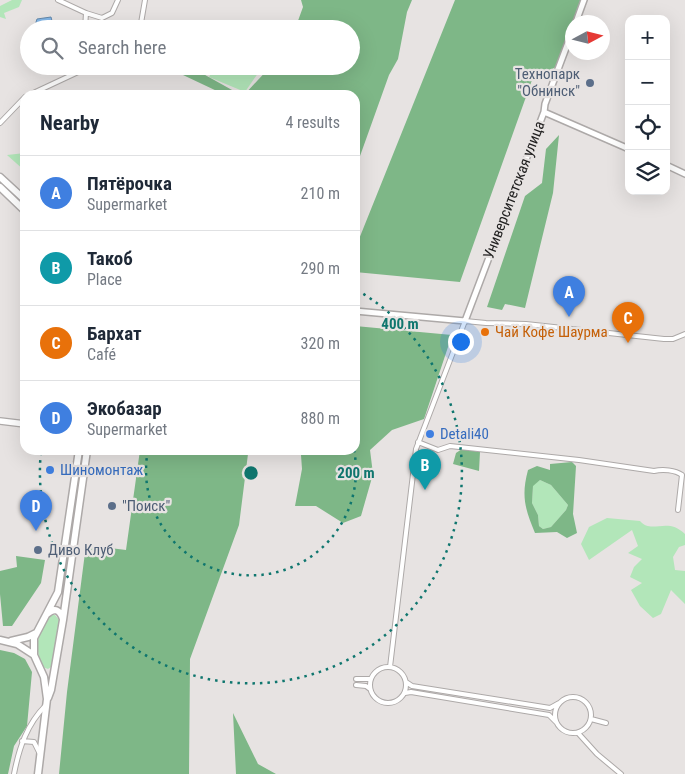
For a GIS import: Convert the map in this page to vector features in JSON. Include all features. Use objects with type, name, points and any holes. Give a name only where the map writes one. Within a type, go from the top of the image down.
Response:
[{"type":"main road","points":[[0,177],[20,195]]},
{"type":"main road","points":[[0,187],[20,206]]},
{"type":"main road","points":[[0,421],[20,423]]},
{"type":"main road","points":[[47,702],[45,684],[34,655],[36,633],[58,592],[78,455]]},
{"type":"main road","points":[[38,774],[47,702],[51,690],[63,620],[86,455]]},
{"type":"main road","points":[[47,614],[52,610],[58,610],[63,620]]},
{"type":"main road","points":[[8,641],[28,637],[36,633]]},
{"type":"main road","points":[[0,640],[8,641],[24,648],[34,655]]},
{"type":"main road","points":[[40,668],[50,670],[55,666]]},
{"type":"street","points":[[58,0],[98,17],[109,16],[118,0]]},
{"type":"street","points":[[142,20],[145,0]]},
{"type":"street","points":[[579,15],[584,0]]},
{"type":"street","points":[[86,13],[86,20]]},
{"type":"street","name":"Университетская улица","points":[[465,321],[544,112],[545,104],[565,51]]},
{"type":"street","points":[[39,90],[70,75]]},
{"type":"street","points":[[0,123],[20,102]]},
{"type":"street","points":[[544,112],[625,147]]},
{"type":"street","points":[[670,167],[685,174]]},
{"type":"street","points":[[360,311],[486,323],[526,324],[664,339],[673,339],[685,334]]},
{"type":"street","points":[[390,667],[418,442],[465,321]]},
{"type":"street","points":[[418,442],[438,450],[450,446],[579,460],[654,471],[679,472],[682,475],[678,510]]},
{"type":"street","points":[[370,689],[371,679],[380,669],[390,667],[399,671],[404,676],[406,682],[405,694]]},
{"type":"street","points":[[356,679],[371,679]]},
{"type":"street","points":[[356,685],[366,686],[375,698],[388,704],[398,701],[405,694],[411,692],[549,715],[565,732],[571,734],[578,733],[586,728],[591,720],[590,709],[581,699],[575,697],[568,698],[550,708],[412,686],[406,682]]},
{"type":"street","points":[[14,774],[22,741],[36,715],[47,702]]},
{"type":"street","points":[[556,722],[555,711],[559,703]]},
{"type":"street","points":[[591,720],[606,723]]},
{"type":"street","points":[[578,733],[596,754],[621,774]]},
{"type":"street","points":[[22,741],[34,742],[40,755]]},
{"type":"green space","points":[[12,0],[22,0],[19,7],[4,13],[6,19],[0,17],[0,6]]},
{"type":"green space","points":[[301,0],[412,0],[407,12],[398,59],[389,75],[360,156],[360,90],[249,90],[263,75],[360,75],[360,20],[298,20],[303,7]]},
{"type":"green space","points":[[455,0],[582,0],[576,15],[565,15],[565,44],[556,67],[532,80],[460,282],[360,272],[360,237]]},
{"type":"green space","points":[[183,75],[205,75],[232,90],[215,90]]},
{"type":"green space","points":[[210,75],[257,75],[246,90],[240,90],[209,77]]},
{"type":"green space","points":[[559,135],[553,193],[525,308],[505,304],[502,310],[487,307],[525,196],[542,183],[546,149]]},
{"type":"green space","points":[[20,154],[20,167],[7,155]]},
{"type":"green space","points":[[360,326],[452,335],[424,419],[392,430],[370,450],[373,474],[361,516],[343,523],[316,506],[295,506],[302,469],[301,455],[360,455]]},
{"type":"green space","points":[[462,449],[480,452],[479,471],[453,464],[456,453]]},
{"type":"green space","points":[[139,455],[248,455],[239,525],[190,659],[189,774],[59,774],[67,692],[86,545],[126,550]]},
{"type":"green space","points":[[572,462],[576,466],[573,514],[577,533],[567,538],[557,532],[535,533],[525,502],[528,470],[537,466],[550,470],[550,464]],"holes":[[[540,480],[551,485],[568,505],[551,527],[543,529],[539,526],[538,515],[532,503],[533,486]]]},
{"type":"green space","points":[[540,480],[551,485],[568,505],[551,527],[543,529],[539,526],[538,515],[532,503],[533,485]]},
{"type":"green space","points":[[607,518],[640,521],[650,526],[672,526],[685,534],[685,545],[679,547],[673,557],[675,570],[685,571],[685,604],[671,590],[661,614],[653,618],[640,606],[631,590],[642,583],[630,577],[634,567],[642,559],[628,553],[638,546],[632,530],[589,560],[581,544],[589,527]]},
{"type":"green space","points":[[16,556],[45,560],[41,583],[12,626],[3,626],[0,571],[17,567]]},
{"type":"green space","points":[[55,615],[60,621],[54,665],[48,669],[43,667],[40,659],[38,641],[49,616]]},
{"type":"green space","points":[[0,650],[14,653],[25,659],[32,672],[27,726],[14,746],[8,774],[0,774]]},
{"type":"green space","points":[[233,713],[258,764],[276,774],[236,774]]},
{"type":"water","points":[[51,17],[52,20],[37,20]]},
{"type":"place","name":"Технопарк \"Обнинск\"","points":[[590,83]]},
{"type":"place","name":"Пятёрочка","points":[[569,317]]},
{"type":"place","name":"Чай Кофе Шаурма","points":[[485,332]]},
{"type":"place","name":"Бархат","points":[[628,343]]},
{"type":"place","name":"Detali40","points":[[430,434]]},
{"type":"place","name":"Шиномонтаж","points":[[50,470]]},
{"type":"place","name":"Такоб","points":[[425,490]]},
{"type":"place","name":"\"Поиск\"","points":[[112,506]]},
{"type":"place","name":"Экобазар","points":[[36,531]]},
{"type":"place","name":"Диво Клуб","points":[[38,550]]}]
